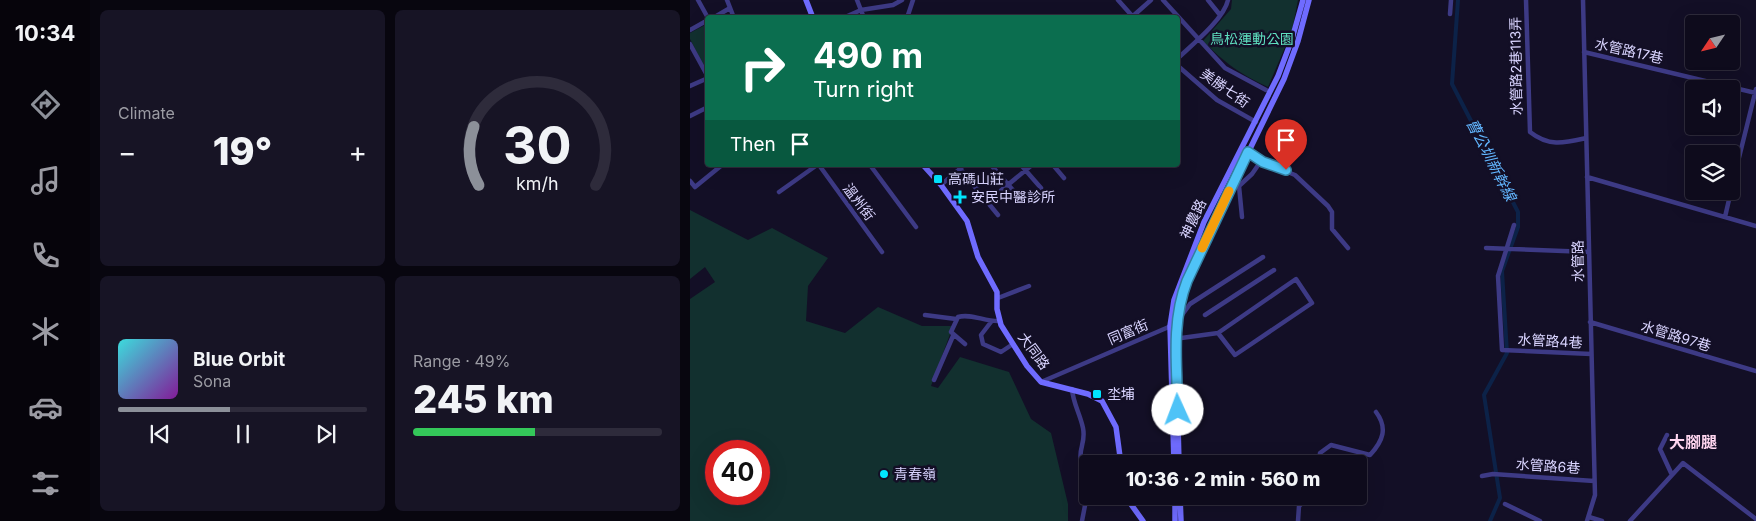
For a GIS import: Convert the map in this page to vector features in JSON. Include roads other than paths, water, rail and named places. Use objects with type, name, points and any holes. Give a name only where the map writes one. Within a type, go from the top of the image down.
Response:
[{"type":"street","points":[[698,0],[706,15]]},
{"type":"street","points":[[727,0],[733,15]]},
{"type":"street","points":[[806,0],[812,15]]},
{"type":"street","points":[[856,0],[863,15]]},
{"type":"street","points":[[850,15],[861,10],[888,7],[900,0]]},
{"type":"street","points":[[908,15],[913,0]]},
{"type":"street","points":[[1118,0],[1131,15]]},
{"type":"street","points":[[1135,15],[1151,0]]},
{"type":"street","points":[[1163,0],[1176,15]]},
{"type":"street","points":[[1208,0],[1220,15]]},
{"type":"street","points":[[1180,56],[1198,40],[1226,9],[1228,0]]},
{"type":"street","name":"神農路","points":[[1173,325],[1179,301],[1187,281],[1248,152],[1284,62],[1302,0]]},
{"type":"street","name":"神農路","points":[[1174,455],[1173,325],[1174,300],[1180,279],[1204,222],[1290,63],[1309,0]]},
{"type":"street","points":[[1450,14],[1451,0]]},
{"type":"street","name":"水管路2巷113弄","points":[[1526,0],[1530,132],[1548,143],[1558,144],[1586,138]]},
{"type":"street","name":"水管路","points":[[1583,0],[1595,495],[1588,520]]},
{"type":"street","points":[[718,15],[730,8]]},
{"type":"street","points":[[1180,19],[1224,68],[1266,90]]},
{"type":"street","points":[[690,30],[705,21]]},
{"type":"street","points":[[690,44],[705,72]]},
{"type":"street","name":"水管路17巷","points":[[1584,52],[1755,91]]},
{"type":"street","name":"美勝七街","points":[[1180,68],[1218,100],[1259,123]]},
{"type":"street","points":[[690,86],[705,78]]},
{"type":"street","points":[[1740,153],[1755,91]]},
{"type":"street","points":[[690,116],[705,108]]},
{"type":"street","points":[[1248,152],[1295,175],[1330,207],[1332,229],[1348,248]]},
{"type":"street","points":[[1242,217],[1239,186],[1252,174],[1261,160]]},
{"type":"street","points":[[690,181],[695,187],[720,167]]},
{"type":"street","points":[[779,192],[815,167]]},
{"type":"street","name":"溫州街","points":[[819,167],[882,252]]},
{"type":"street","points":[[872,167],[916,226]]},
{"type":"street","name":"大同路","points":[[925,167],[964,216],[982,264],[994,285],[998,298],[1000,321],[1027,366],[1041,382],[1099,398],[1116,427],[1120,455]]},
{"type":"street","points":[[941,185],[959,167]]},
{"type":"street","points":[[961,167],[998,215]]},
{"type":"street","points":[[993,167],[1018,197]]},
{"type":"street","points":[[1023,167],[1041,188]]},
{"type":"street","points":[[987,202],[1030,167]]},
{"type":"street","points":[[1055,167],[1064,178]]},
{"type":"street","points":[[1587,177],[1756,226]]},
{"type":"street","points":[[1725,217],[1729,200]]},
{"type":"street","name":"水管路4巷","points":[[1514,225],[1509,249],[1498,276],[1503,350],[1591,354]]},
{"type":"street","points":[[1486,248],[1589,252]]},
{"type":"street","name":"同富街","points":[[1041,382],[1173,325],[1190,304],[1263,257]]},
{"type":"street","points":[[1205,316],[1274,270]]},
{"type":"street","points":[[1173,339],[1218,333],[1296,279],[1312,303],[1235,355],[1218,333]]},
{"type":"street","points":[[998,298],[1029,286]]},
{"type":"street","points":[[925,315],[956,319],[969,316],[991,322],[1000,321]]},
{"type":"street","points":[[934,380],[953,336],[951,332],[956,319]]},
{"type":"street","points":[[991,322],[982,335],[983,344],[1001,352],[1013,344]]},
{"type":"street","name":"水管路97巷","points":[[1590,322],[1756,371]]},
{"type":"street","points":[[953,336],[964,344]]},
{"type":"street","name":"神農路","points":[[1173,339],[1179,455]]},
{"type":"street","points":[[1072,389],[1084,430],[1079,455]]},
{"type":"street","points":[[1320,455],[1331,445],[1370,455],[1382,442],[1383,421],[1376,412]]},
{"type":"street","points":[[1667,435],[1660,449],[1672,475]]},
{"type":"street","points":[[1630,521],[1683,463],[1756,519]]},
{"type":"street","name":"水管路6巷","points":[[1482,476],[1493,474],[1594,481]]},
{"type":"street","points":[[1505,504],[1540,521]]},
{"type":"street","points":[[1084,520],[1086,505]]},
{"type":"street","points":[[1131,505],[1143,521]]},
{"type":"street","points":[[1174,505],[1175,521]]},
{"type":"street","points":[[1180,505],[1181,521]]},
{"type":"street","points":[[1298,521],[1299,505]]},
{"type":"street","points":[[1588,520],[1602,521]]},
{"type":"waterway","name":"曹公圳新幹線","points":[[1458,0],[1452,84],[1518,212],[1518,227],[1502,271],[1507,353],[1484,395],[1500,498],[1490,521]]},
{"type":"place","name":"高碼山莊","points":[[938,179]]},
{"type":"place","name":"安民中醫診所","points":[[960,197]]},
{"type":"place","name":"坔埔","points":[[1097,394]]},
{"type":"place","name":"青春嶺","points":[[884,474]]},
{"type":"district","name":"大腳腿","points":[[1693,442]]},
{"type":"park label","name":"鳥松運動公園","points":[[1252,39]]}]
